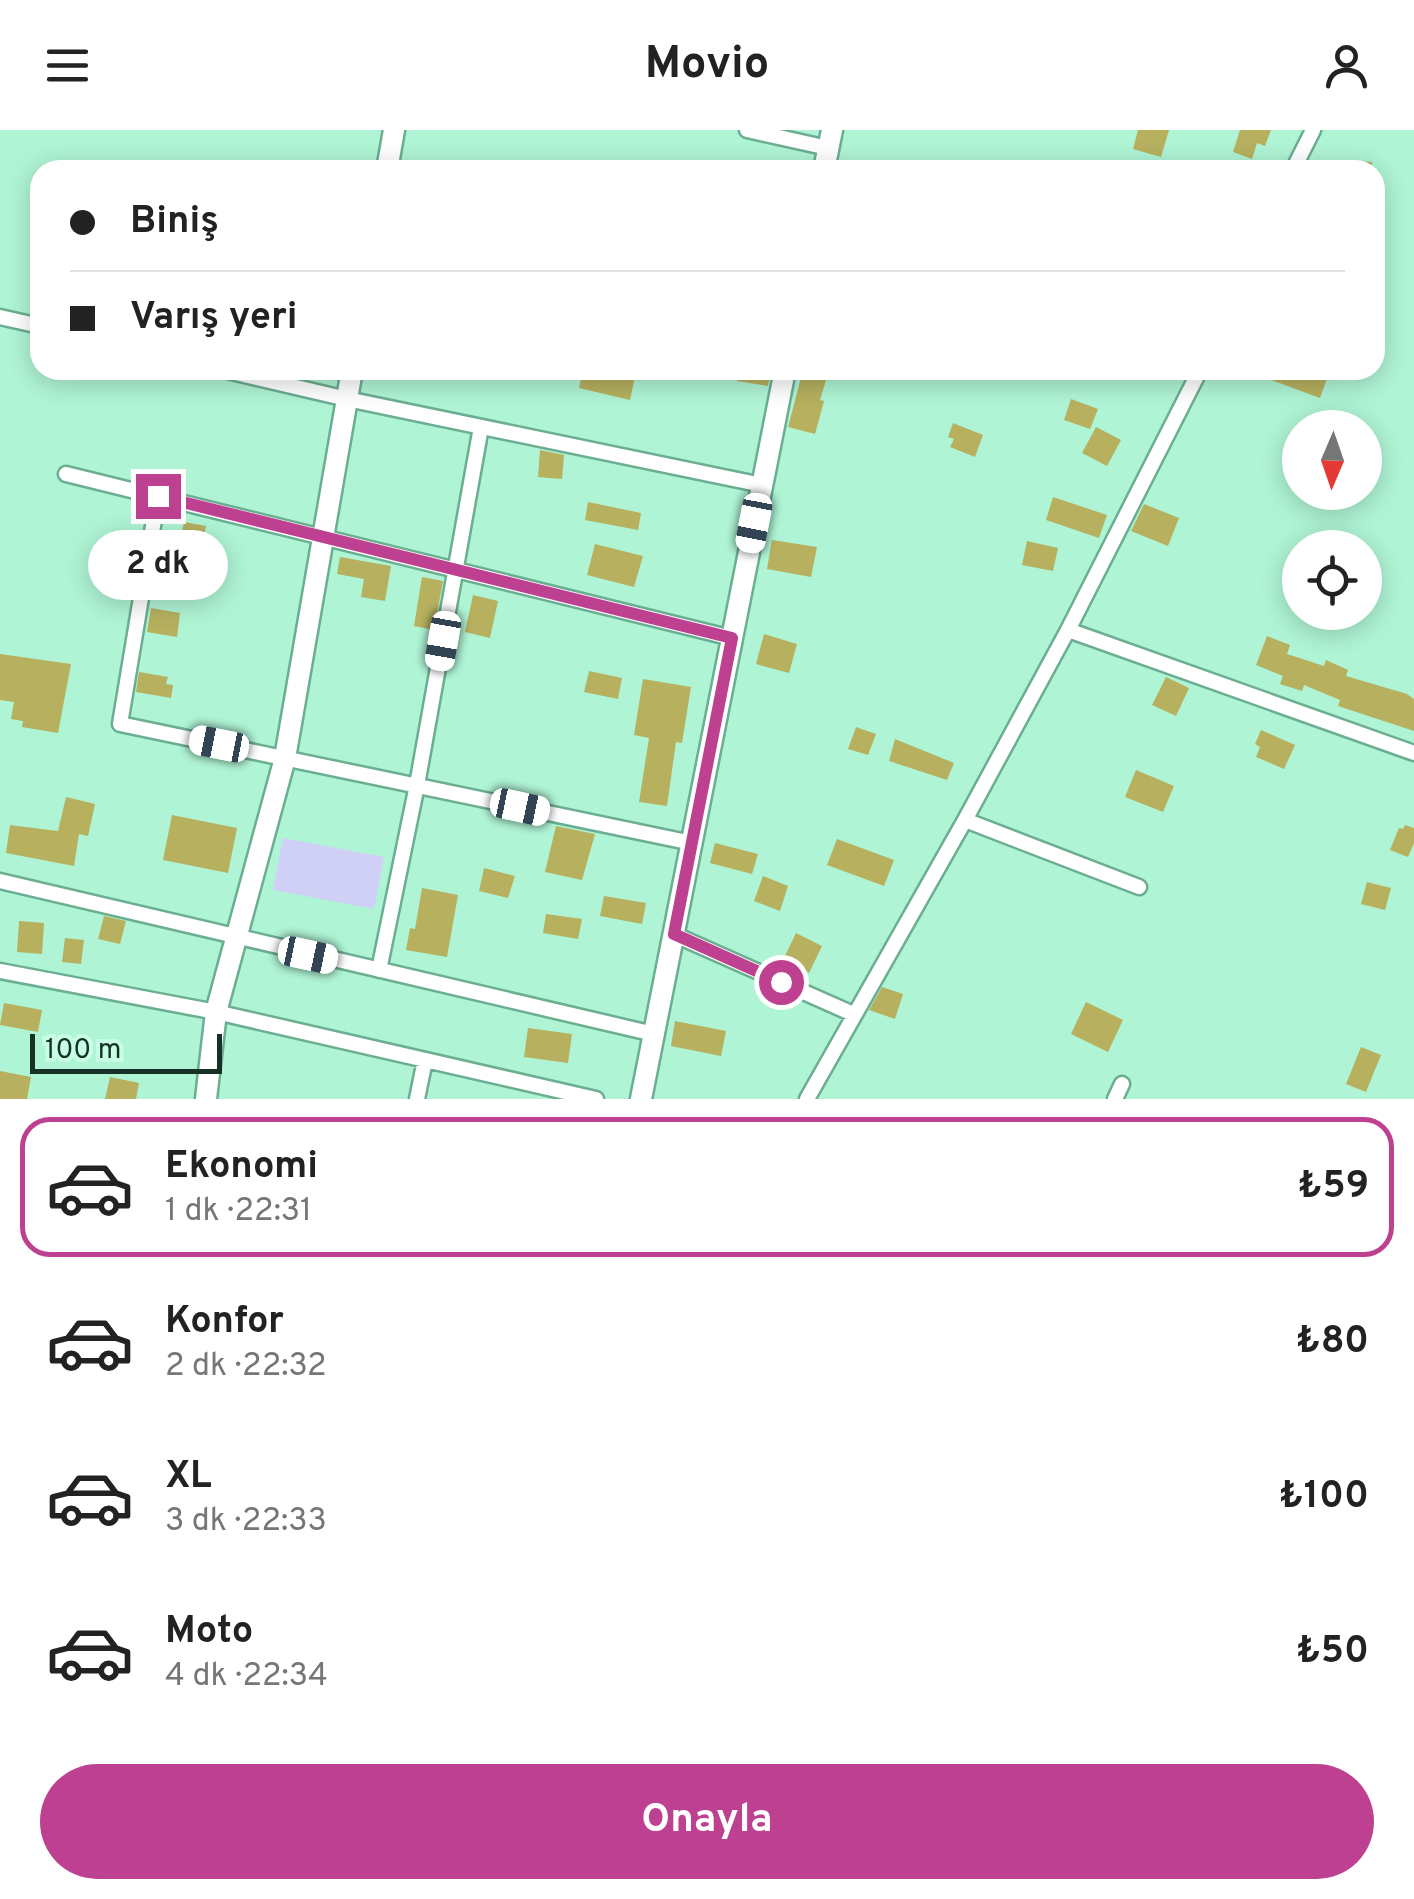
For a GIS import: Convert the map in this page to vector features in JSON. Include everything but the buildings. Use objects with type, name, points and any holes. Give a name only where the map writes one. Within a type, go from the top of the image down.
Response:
[{"type":"street","points":[[389,160],[394,130]]},
{"type":"street","points":[[747,130],[830,139]]},
{"type":"street","points":[[1297,160],[1313,130]]},
{"type":"street","points":[[0,317],[30,324]]},
{"type":"street","points":[[266,380],[762,485]]},
{"type":"street","points":[[206,1099],[216,1012],[285,758],[350,380]]},
{"type":"street","points":[[641,1099],[783,380]]},
{"type":"street","points":[[807,1099],[1068,630],[1195,380]]},
{"type":"street","points":[[379,970],[418,786],[481,427]]},
{"type":"street","points":[[66,474],[732,638]]},
{"type":"street","points":[[158,496],[120,724],[692,843]]},
{"type":"street","points":[[1068,630],[1414,754]]},
{"type":"street","points":[[965,820],[1139,887]]},
{"type":"street","points":[[0,881],[654,1034]]},
{"type":"street","points":[[674,934],[852,1014]]},
{"type":"street","points":[[1,976],[216,1012],[596,1099]]},
{"type":"street","points":[[418,1099],[425,1060]]},
{"type":"street","points":[[1115,1099],[1122,1084]]},
{"type":"shaded area","points":[[283,838],[384,857],[374,909],[273,890]]},
{"type":"route","points":[[158,496],[732,638],[674,934],[781,982]]}]
